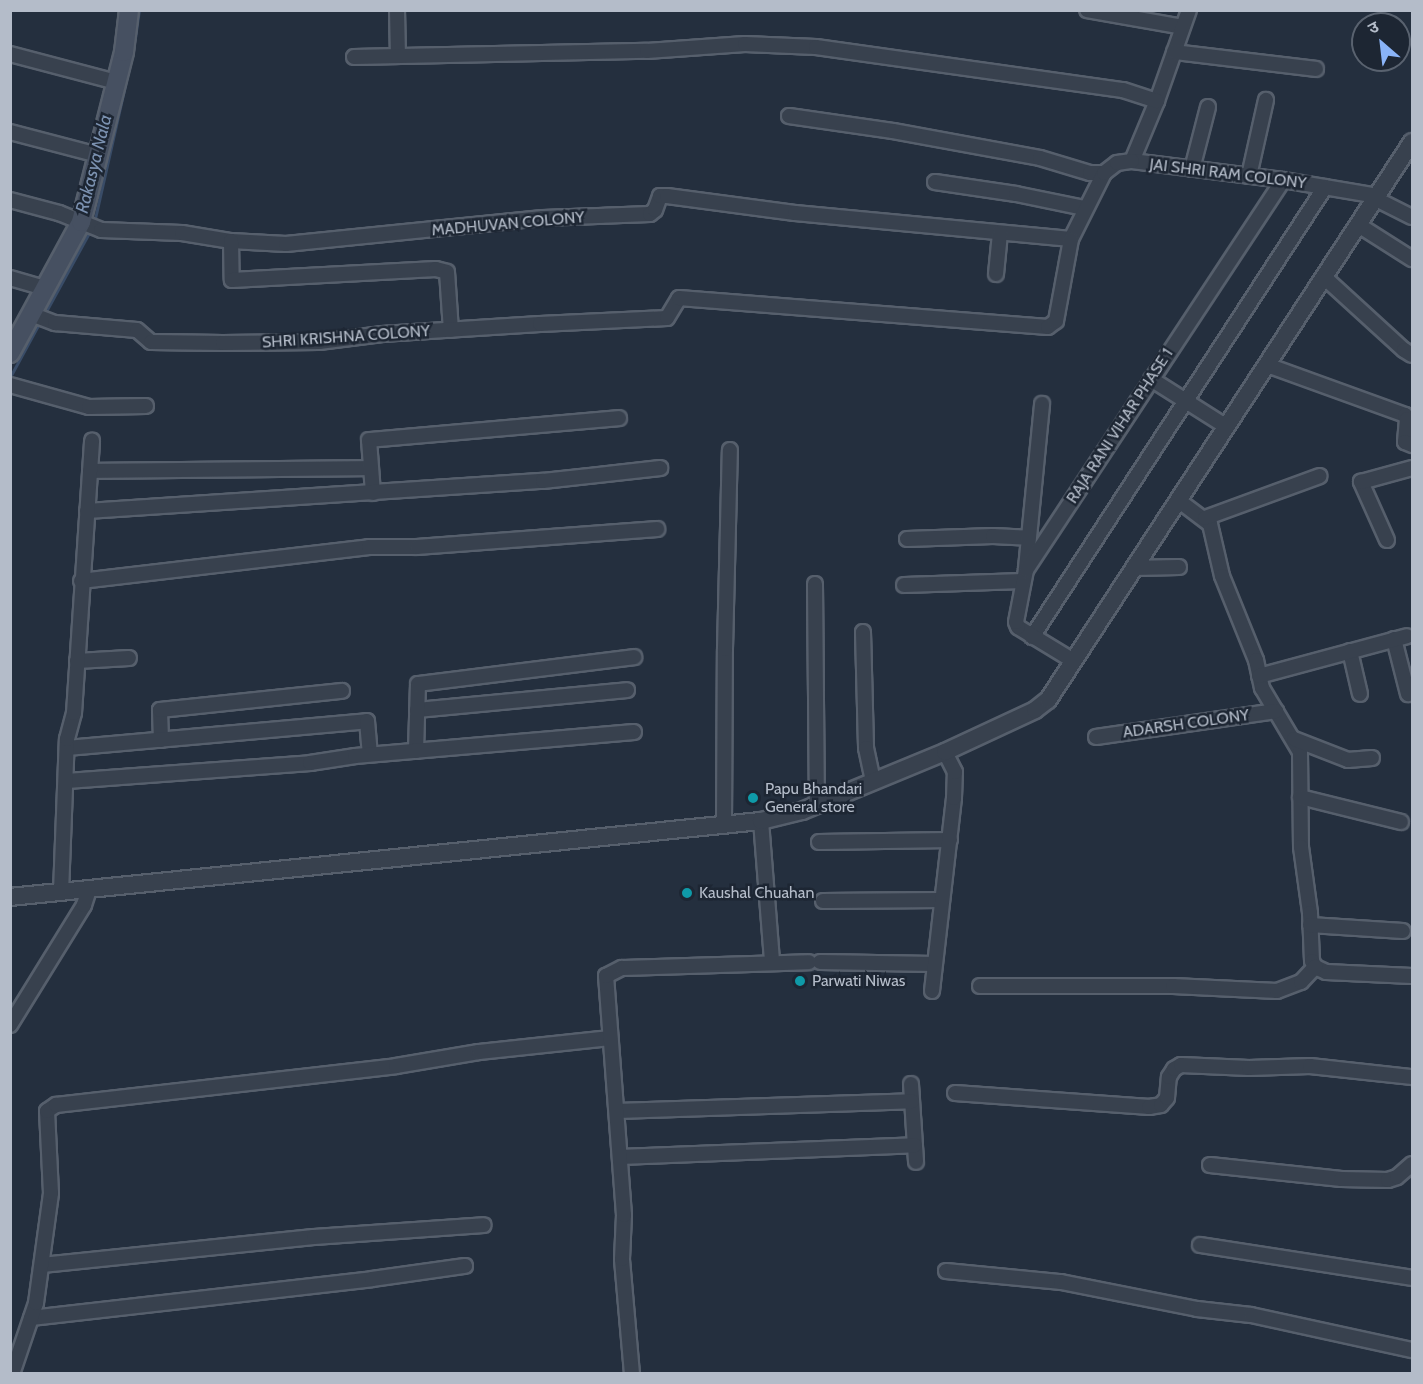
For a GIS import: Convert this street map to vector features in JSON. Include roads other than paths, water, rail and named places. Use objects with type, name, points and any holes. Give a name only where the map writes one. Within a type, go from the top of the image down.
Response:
[{"type":"main road","points":[[13,342],[39,317],[45,288],[90,225],[98,155],[124,52],[129,10]]},
{"type":"street","points":[[397,10],[398,56]]},
{"type":"street","points":[[1087,10],[1183,27]]},
{"type":"street","name":"JAI SHRI RAM COLONY","points":[[1189,10],[1157,100],[1132,161],[1283,180],[1377,197],[1413,217]]},
{"type":"street","points":[[354,57],[647,51],[745,44],[816,47],[1123,90],[1157,100]]},
{"type":"street","points":[[1174,52],[1316,69]]},
{"type":"street","points":[[10,54],[116,82]]},
{"type":"street","points":[[1248,176],[1266,100]]},
{"type":"street","points":[[1192,169],[1208,107]]},
{"type":"street","points":[[789,116],[893,131],[1040,158],[1089,173],[1104,173]]},
{"type":"street","points":[[10,132],[98,155]]},
{"type":"street","points":[[10,897],[761,821],[818,805],[873,782],[948,757],[1035,710],[1048,700],[1324,277],[1410,152]]},
{"type":"street","points":[[1071,239],[1084,208],[1104,173],[1117,163],[1132,161]]},
{"type":"street","name":"RAJA RANI VIHAR PHASE 1","points":[[1072,660],[1018,627],[1016,622],[1024,576],[1283,180]]},
{"type":"street","points":[[935,182],[1038,197],[1084,208]]},
{"type":"street","points":[[1032,637],[1184,400],[1325,187]]},
{"type":"street","name":"MADHUVAN COLONY","points":[[10,200],[90,225],[182,233],[231,241],[286,244],[317,243],[543,218],[650,214],[655,210],[660,196],[795,213],[1071,239]]},
{"type":"street","points":[[1360,226],[1413,259]]},
{"type":"street","points":[[996,274],[1000,233]]},
{"type":"street","name":"SHRI KRISHNA COLONY","points":[[39,317],[137,330],[147,340],[163,342],[319,342],[451,330],[667,318],[679,298],[1048,327],[1056,321],[1071,239]]},
{"type":"street","points":[[231,241],[232,280],[436,268],[447,272],[451,330]]},
{"type":"street","points":[[1324,277],[1404,351],[1413,355]]},
{"type":"street","points":[[10,278],[45,288]]},
{"type":"street","points":[[1267,365],[1405,415],[1407,419],[1405,442],[1413,445]]},
{"type":"street","points":[[1151,379],[1227,427]]},
{"type":"street","points":[[11,385],[89,407],[146,406]]},
{"type":"street","points":[[904,585],[1024,576],[1042,404]]},
{"type":"street","points":[[373,493],[369,440],[619,418]]},
{"type":"street","points":[[61,892],[67,739],[74,713],[92,441]]},
{"type":"street","points":[[724,824],[725,649],[730,450]]},
{"type":"street","points":[[90,471],[370,468]]},
{"type":"street","points":[[87,511],[543,481],[660,468]]},
{"type":"street","points":[[1387,540],[1361,482],[1413,468]]},
{"type":"street","points":[[1205,518],[1320,476]]},
{"type":"street","points":[[1178,500],[1205,518],[1213,530],[1221,576],[1256,660],[1258,676],[1300,752],[1303,875],[1312,961],[1315,968],[1326,972],[1413,976]]},
{"type":"street","points":[[81,581],[369,547],[417,547],[657,529]]},
{"type":"street","points":[[907,539],[993,536],[1028,538]]},
{"type":"street","points":[[1133,568],[1179,567]]},
{"type":"street","points":[[814,585],[818,805]]},
{"type":"street","points":[[863,632],[867,747],[873,782]]},
{"type":"street","points":[[1258,676],[1400,638],[1408,694]]},
{"type":"street","points":[[1350,651],[1360,694]]},
{"type":"street","points":[[416,751],[418,684],[634,657]]},
{"type":"street","points":[[77,661],[129,658]]},
{"type":"street","points":[[161,740],[160,710],[342,690]]},
{"type":"street","points":[[417,710],[627,690]]},
{"type":"street","name":"ADARSH COLONY","points":[[1096,737],[1276,711]]},
{"type":"street","points":[[67,748],[367,721],[370,754]]},
{"type":"street","points":[[67,782],[310,763],[370,754],[634,732]]},
{"type":"street","points":[[1294,740],[1348,760],[1372,758]]},
{"type":"street","points":[[932,991],[941,900],[950,840],[955,772],[948,757]]},
{"type":"street","points":[[1300,797],[1401,822]]},
{"type":"street","points":[[761,821],[772,962]]},
{"type":"street","points":[[819,842],[950,840]]},
{"type":"street","points":[[10,1025],[84,905],[89,890]]},
{"type":"street","points":[[823,901],[941,900]]},
{"type":"street","points":[[1310,925],[1403,931]]},
{"type":"street","points":[[632,1374],[622,1259],[624,1215],[606,976],[614,970],[772,962],[934,964]]},
{"type":"street","points":[[980,986],[1173,986],[1277,991],[1301,981],[1315,968]]},
{"type":"street","points":[[12,1374],[31,1318],[42,1265],[51,1193],[46,1121],[47,1111],[56,1105],[372,1069],[479,1052],[610,1038]]},
{"type":"street","points":[[956,1093],[1149,1107],[1161,1105],[1167,1098],[1169,1077],[1174,1069],[1182,1065],[1250,1068],[1310,1066],[1413,1077]]},
{"type":"street","points":[[911,1084],[916,1162]]},
{"type":"street","points":[[617,1111],[912,1101]]},
{"type":"street","points":[[620,1157],[915,1145]]},
{"type":"street","points":[[1210,1165],[1341,1179],[1388,1180],[1397,1177],[1413,1164]]},
{"type":"street","points":[[42,1265],[314,1237],[484,1225]]},
{"type":"street","points":[[1200,1245],[1413,1278]]},
{"type":"street","points":[[31,1318],[372,1280],[465,1266]]},
{"type":"street","points":[[946,1271],[1061,1282],[1197,1310],[1251,1315],[1413,1350]]},
{"type":"waterway","name":"Rakasya Nala","points":[[135,38],[139,10]]},
{"type":"waterway","name":"Rakasya Nala","points":[[94,223],[132,54]]},
{"type":"waterway","name":"Rakasya Nala","points":[[44,315],[90,231]]},
{"type":"waterway","name":"Rakasya Nala","points":[[10,377],[41,320]]},
{"type":"place","name":"Papu Bhandari General store","points":[[753,798]]},
{"type":"place","name":"Kaushal Chuahan","points":[[687,893]]},
{"type":"place","name":"Parwati Niwas","points":[[800,981]]}]
